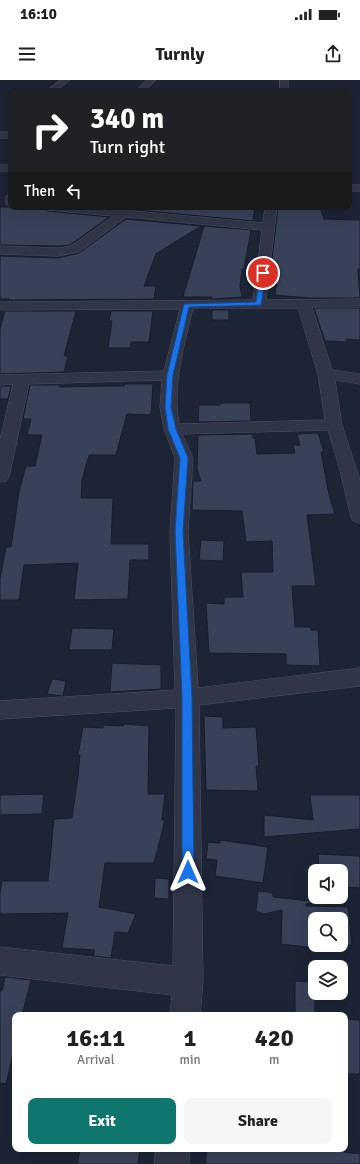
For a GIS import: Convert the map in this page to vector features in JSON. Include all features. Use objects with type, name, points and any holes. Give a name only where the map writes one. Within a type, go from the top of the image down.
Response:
[{"type":"street","points":[[54,88],[66,80]]},
{"type":"street","points":[[143,88],[152,80]]},
{"type":"street","points":[[0,250],[67,252],[75,249],[128,210],[269,227]]},
{"type":"street","points":[[259,304],[271,210]]},
{"type":"street","points":[[0,306],[186,306],[360,303]]},
{"type":"street","points":[[304,304],[326,374],[334,424],[354,467],[360,517]]},
{"type":"street","points":[[185,1012],[188,982],[187,698],[179,531],[184,458],[172,429],[168,407],[170,375],[186,306]]},
{"type":"street","points":[[326,374],[360,379]]},
{"type":"street","points":[[0,380],[170,375]]},
{"type":"street","points":[[0,477],[22,379]]},
{"type":"street","points":[[172,429],[334,424]]},
{"type":"street","points":[[0,710],[187,698],[360,677]]},
{"type":"street","points":[[0,961],[188,982]]},
{"type":"street","points":[[172,1152],[172,1164]]},
{"type":"building","points":[[0,207],[8,207],[8,210],[46,210],[109,217],[70,245],[0,245]]},
{"type":"building","points":[[137,210],[255,210],[253,221]]},
{"type":"building","points":[[278,210],[321,210],[324,219],[360,220],[360,269],[358,269],[360,298],[308,298],[275,295],[278,272],[272,272],[271,268]]},
{"type":"building","points":[[126,219],[201,226],[156,254],[144,286],[156,286],[154,299],[0,299],[0,256],[58,258],[79,253]]},
{"type":"building","points":[[204,226],[251,230],[244,269],[242,269],[240,286],[242,297],[212,299],[212,297],[183,297]]},
{"type":"building","points":[[314,308],[360,308],[360,340],[346,339],[347,342],[325,341]]},
{"type":"building","points":[[212,310],[229,310],[229,320],[212,320]]},
{"type":"building","points":[[5,311],[76,311],[64,356],[68,356],[64,372],[0,374],[0,329]]},
{"type":"building","points":[[111,311],[153,311],[149,342],[131,342],[130,348],[108,348],[112,321],[109,321]]},
{"type":"building","points":[[125,384],[153,384],[151,415],[127,414],[116,455],[89,455],[82,480],[81,498],[113,498],[111,544],[149,544],[149,560],[130,560],[128,599],[74,600],[78,563],[24,565],[19,600],[0,600],[0,578],[6,547],[11,547],[19,492],[26,466],[35,466],[42,435],[27,435],[31,419],[23,419],[30,385],[60,385],[60,387],[124,386]]},
{"type":"building","points":[[0,386],[11,386],[8,399],[0,399]]},
{"type":"building","points":[[219,403],[250,403],[251,421],[198,422],[199,405],[220,405]]},
{"type":"building","points":[[318,433],[324,452],[321,452],[329,495],[335,514],[307,515],[316,586],[292,586],[295,627],[310,627],[311,630],[318,630],[320,666],[286,665],[286,654],[209,653],[206,603],[224,604],[224,597],[243,597],[241,572],[273,572],[272,541],[246,542],[242,511],[192,510],[193,481],[201,481],[197,469],[198,435],[253,434],[257,454],[295,453],[293,445],[300,445],[297,434]]},
{"type":"building","points":[[201,540],[224,541],[223,561],[199,560]]},
{"type":"building","points":[[72,628],[114,629],[112,650],[69,650]]},
{"type":"building","points":[[112,663],[161,665],[161,689],[110,692]]},
{"type":"building","points":[[52,679],[66,681],[63,696],[47,694]]},
{"type":"building","points":[[204,716],[223,717],[223,728],[256,727],[259,766],[256,766],[258,791],[206,790]]},
{"type":"building","points":[[124,724],[149,726],[148,794],[165,794],[162,820],[165,820],[154,863],[105,863],[99,907],[136,914],[128,933],[115,932],[111,958],[93,956],[95,950],[62,948],[68,913],[0,914],[0,893],[2,881],[48,881],[54,819],[72,818],[80,755],[78,755],[83,727],[103,728],[103,725],[123,726]]},
{"type":"building","points":[[44,794],[42,814],[0,815],[0,795]]},
{"type":"building","points":[[310,795],[360,795],[360,829],[264,837],[264,815],[313,820]]},
{"type":"building","points":[[220,840],[268,847],[263,883],[215,876],[217,860],[206,859],[208,842],[220,843]]},
{"type":"building","points":[[318,854],[360,856],[360,888],[348,887],[348,864],[319,864]]},
{"type":"building","points":[[155,878],[169,879],[169,899],[154,898]]},
{"type":"building","points":[[258,891],[273,893],[273,897],[308,901],[306,906],[348,907],[352,945],[348,945],[348,912],[308,912],[308,947],[281,944],[282,910],[264,914],[256,911]]},
{"type":"building","points":[[5,977],[31,980],[23,1012],[12,1012],[12,1059],[6,1084],[0,1083],[0,990],[2,991]]},
{"type":"building","points":[[295,981],[308,982],[308,1000],[315,1000],[315,1012],[295,1012]]},
{"type":"building","points":[[348,1019],[360,1020],[360,1074],[348,1074]]},
{"type":"building","points":[[79,1152],[140,1152],[138,1164],[77,1164]]},
{"type":"building","points":[[207,1152],[344,1152],[360,1154],[360,1164],[205,1164]]},
{"type":"route","points":[[188,872],[187,698],[179,531],[184,458],[172,429],[168,407],[170,375],[186,306],[259,304],[263,273]]}]
